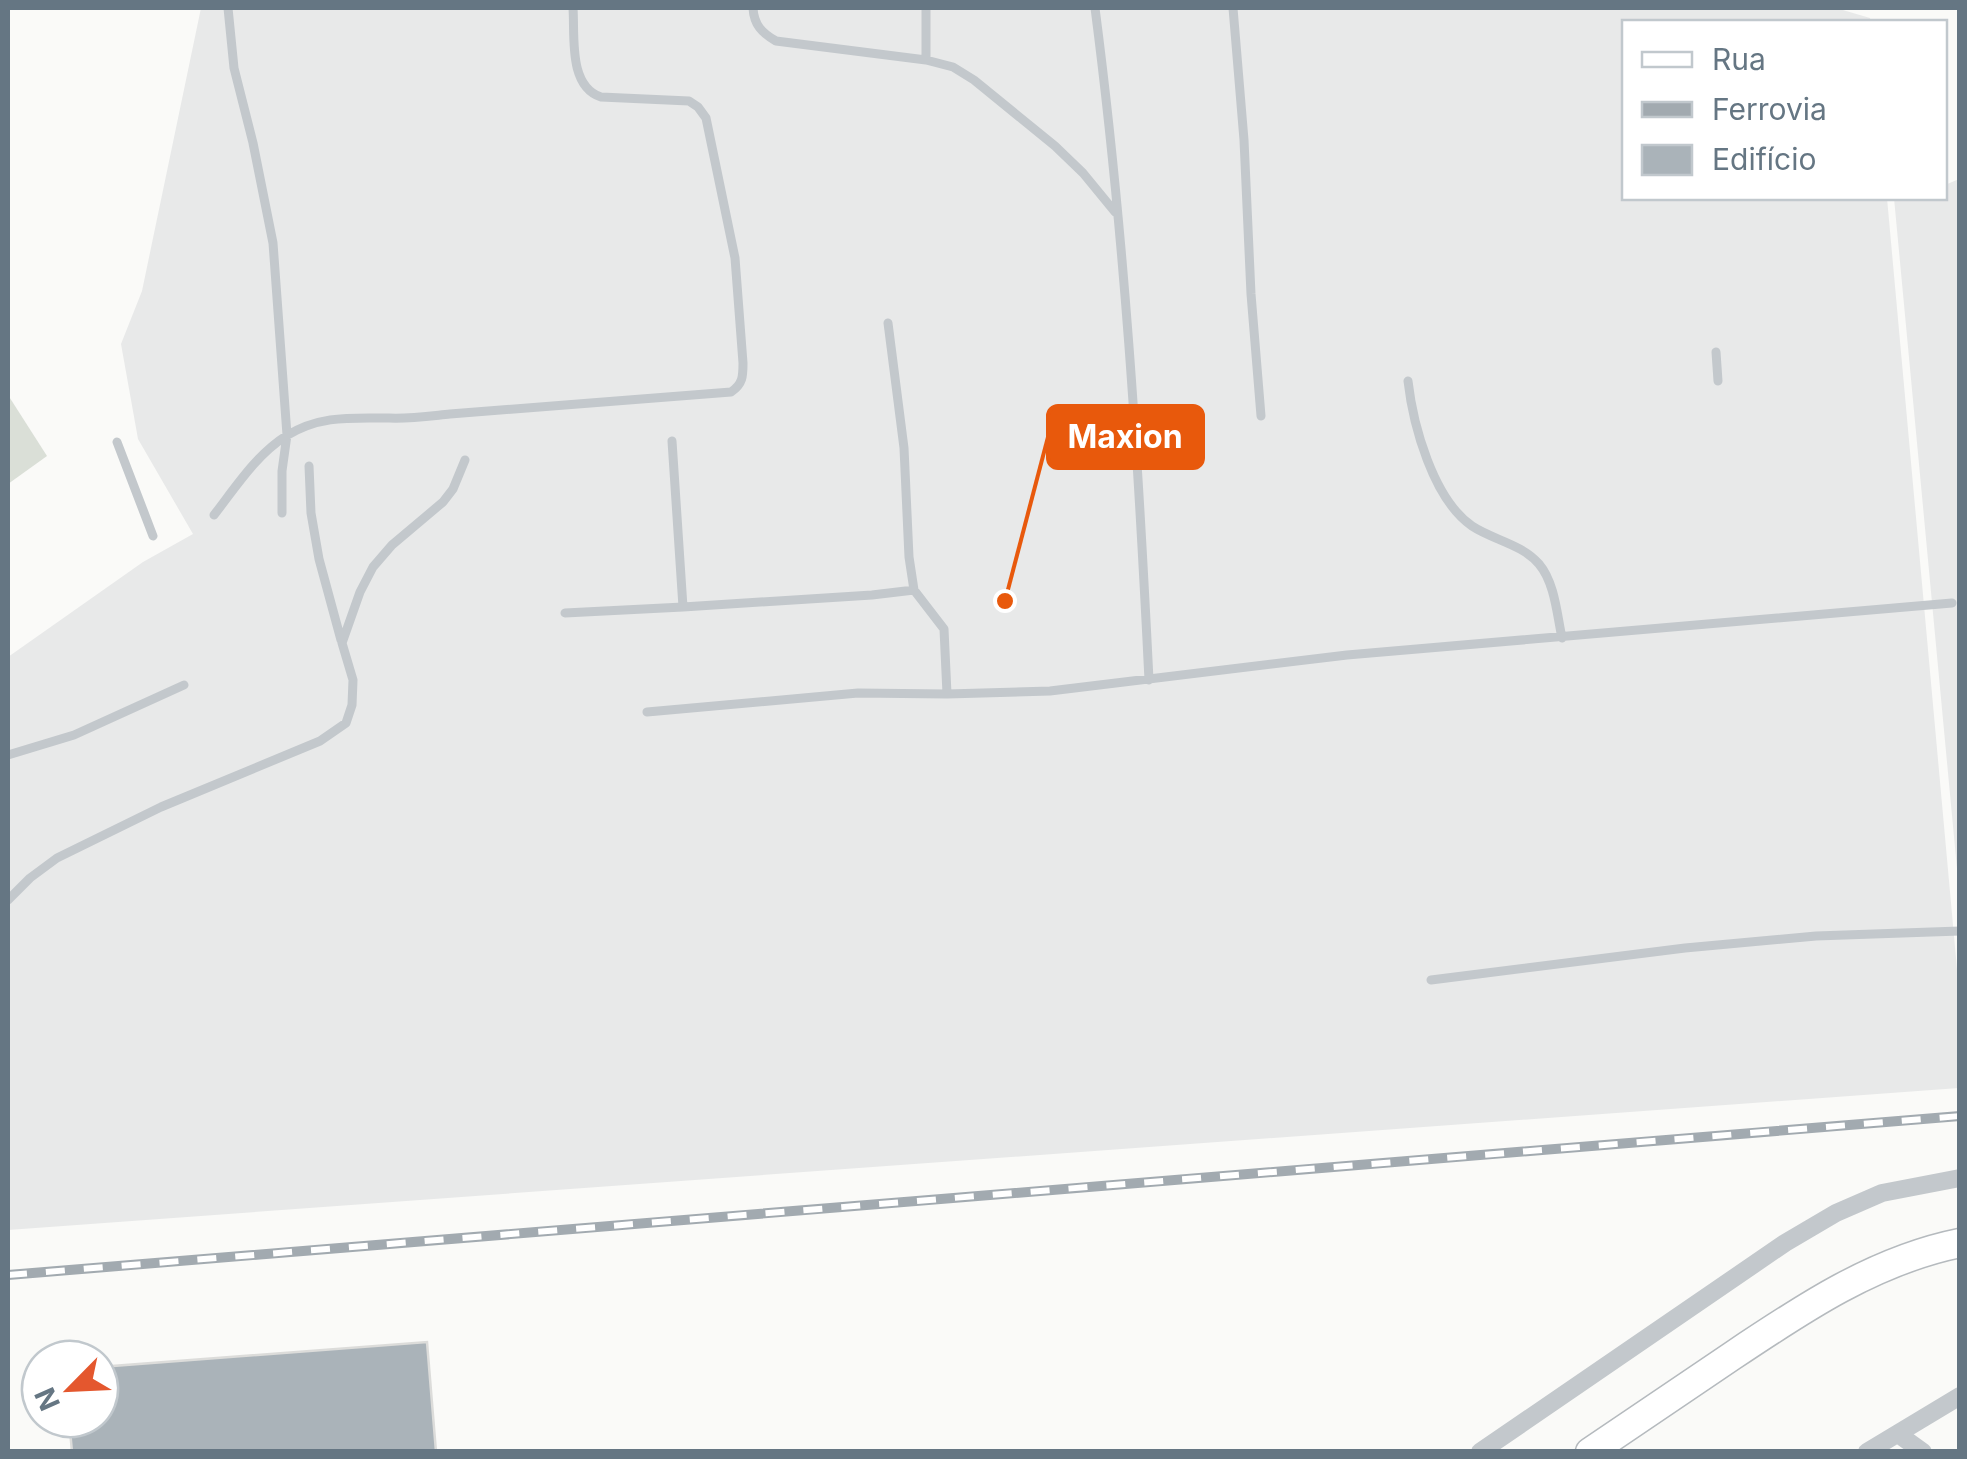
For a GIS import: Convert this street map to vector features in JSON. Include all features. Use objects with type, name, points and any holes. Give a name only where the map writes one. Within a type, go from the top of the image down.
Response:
[{"type":"main road","points":[[1590,1452],[1810,1304],[1874,1272],[1960,1242]]},
{"type":"street","points":[[1480,1452],[1786,1242],[1836,1212],[1882,1193],[1960,1178]]},
{"type":"street","points":[[1867,1452],[1960,1396]]},
{"type":"street","points":[[1898,1434],[1922,1452]]},
{"type":"lane","points":[[228,8],[234,68],[274,244],[288,435],[282,470],[282,513]]},
{"type":"lane","points":[[214,515],[258,460],[288,435],[325,420],[731,392],[739,387],[743,363],[735,258],[706,118],[689,101],[601,97],[591,93],[582,84],[578,67],[573,8]]},
{"type":"lane","points":[[753,8],[762,33],[776,41],[926,60],[953,67],[1020,116],[1083,173],[1117,214]]},
{"type":"lane","points":[[926,8],[926,60]]},
{"type":"lane","points":[[1095,8],[1134,404],[1148,680]]},
{"type":"lane","points":[[1233,8],[1261,416]]},
{"type":"lane","points":[[888,323],[904,448],[908,557],[914,590],[944,629],[947,694]]},
{"type":"lane","points":[[1716,352],[1718,382]]},
{"type":"lane","points":[[1408,381],[1417,436],[1447,498],[1468,524],[1518,547],[1540,564],[1552,588],[1562,638]]},
{"type":"lane","points":[[672,441],[683,606]]},
{"type":"lane","points":[[117,442],[153,536]]},
{"type":"lane","points":[[342,643],[373,568],[392,545],[443,502],[453,490],[465,460]]},
{"type":"lane","points":[[8,900],[57,858],[161,807],[320,740],[346,723],[352,705],[353,680],[319,559],[311,513],[309,466]]},
{"type":"lane","points":[[564,612],[872,596],[914,590]]},
{"type":"lane","points":[[646,712],[858,693],[1050,690],[1347,655],[1952,604]]},
{"type":"lane","points":[[8,755],[74,734],[184,685]]},
{"type":"lane","points":[[1431,980],[1685,948],[1816,936],[1960,930]]},
{"type":"shaded area","points":[[201,8],[1836,8],[1870,18],[1622,20],[1622,200],[1887,200],[1959,991],[1959,1088],[8,1230],[8,657],[143,562],[193,534],[138,439],[121,344],[142,291]]},
{"type":"shaded area","points":[[1959,179],[1959,890],[1894,200],[1947,200],[1947,184]]},
{"type":"shaded area","points":[[8,395],[47,456],[8,484]]},
{"type":"building","points":[[427,1342],[436,1452],[72,1452],[71,1439],[120,1439],[120,1365]]},
{"type":"railway","points":[[8,1275],[1960,1116]]},
{"type":"place","name":"Maxion","points":[[1005,601]]}]
